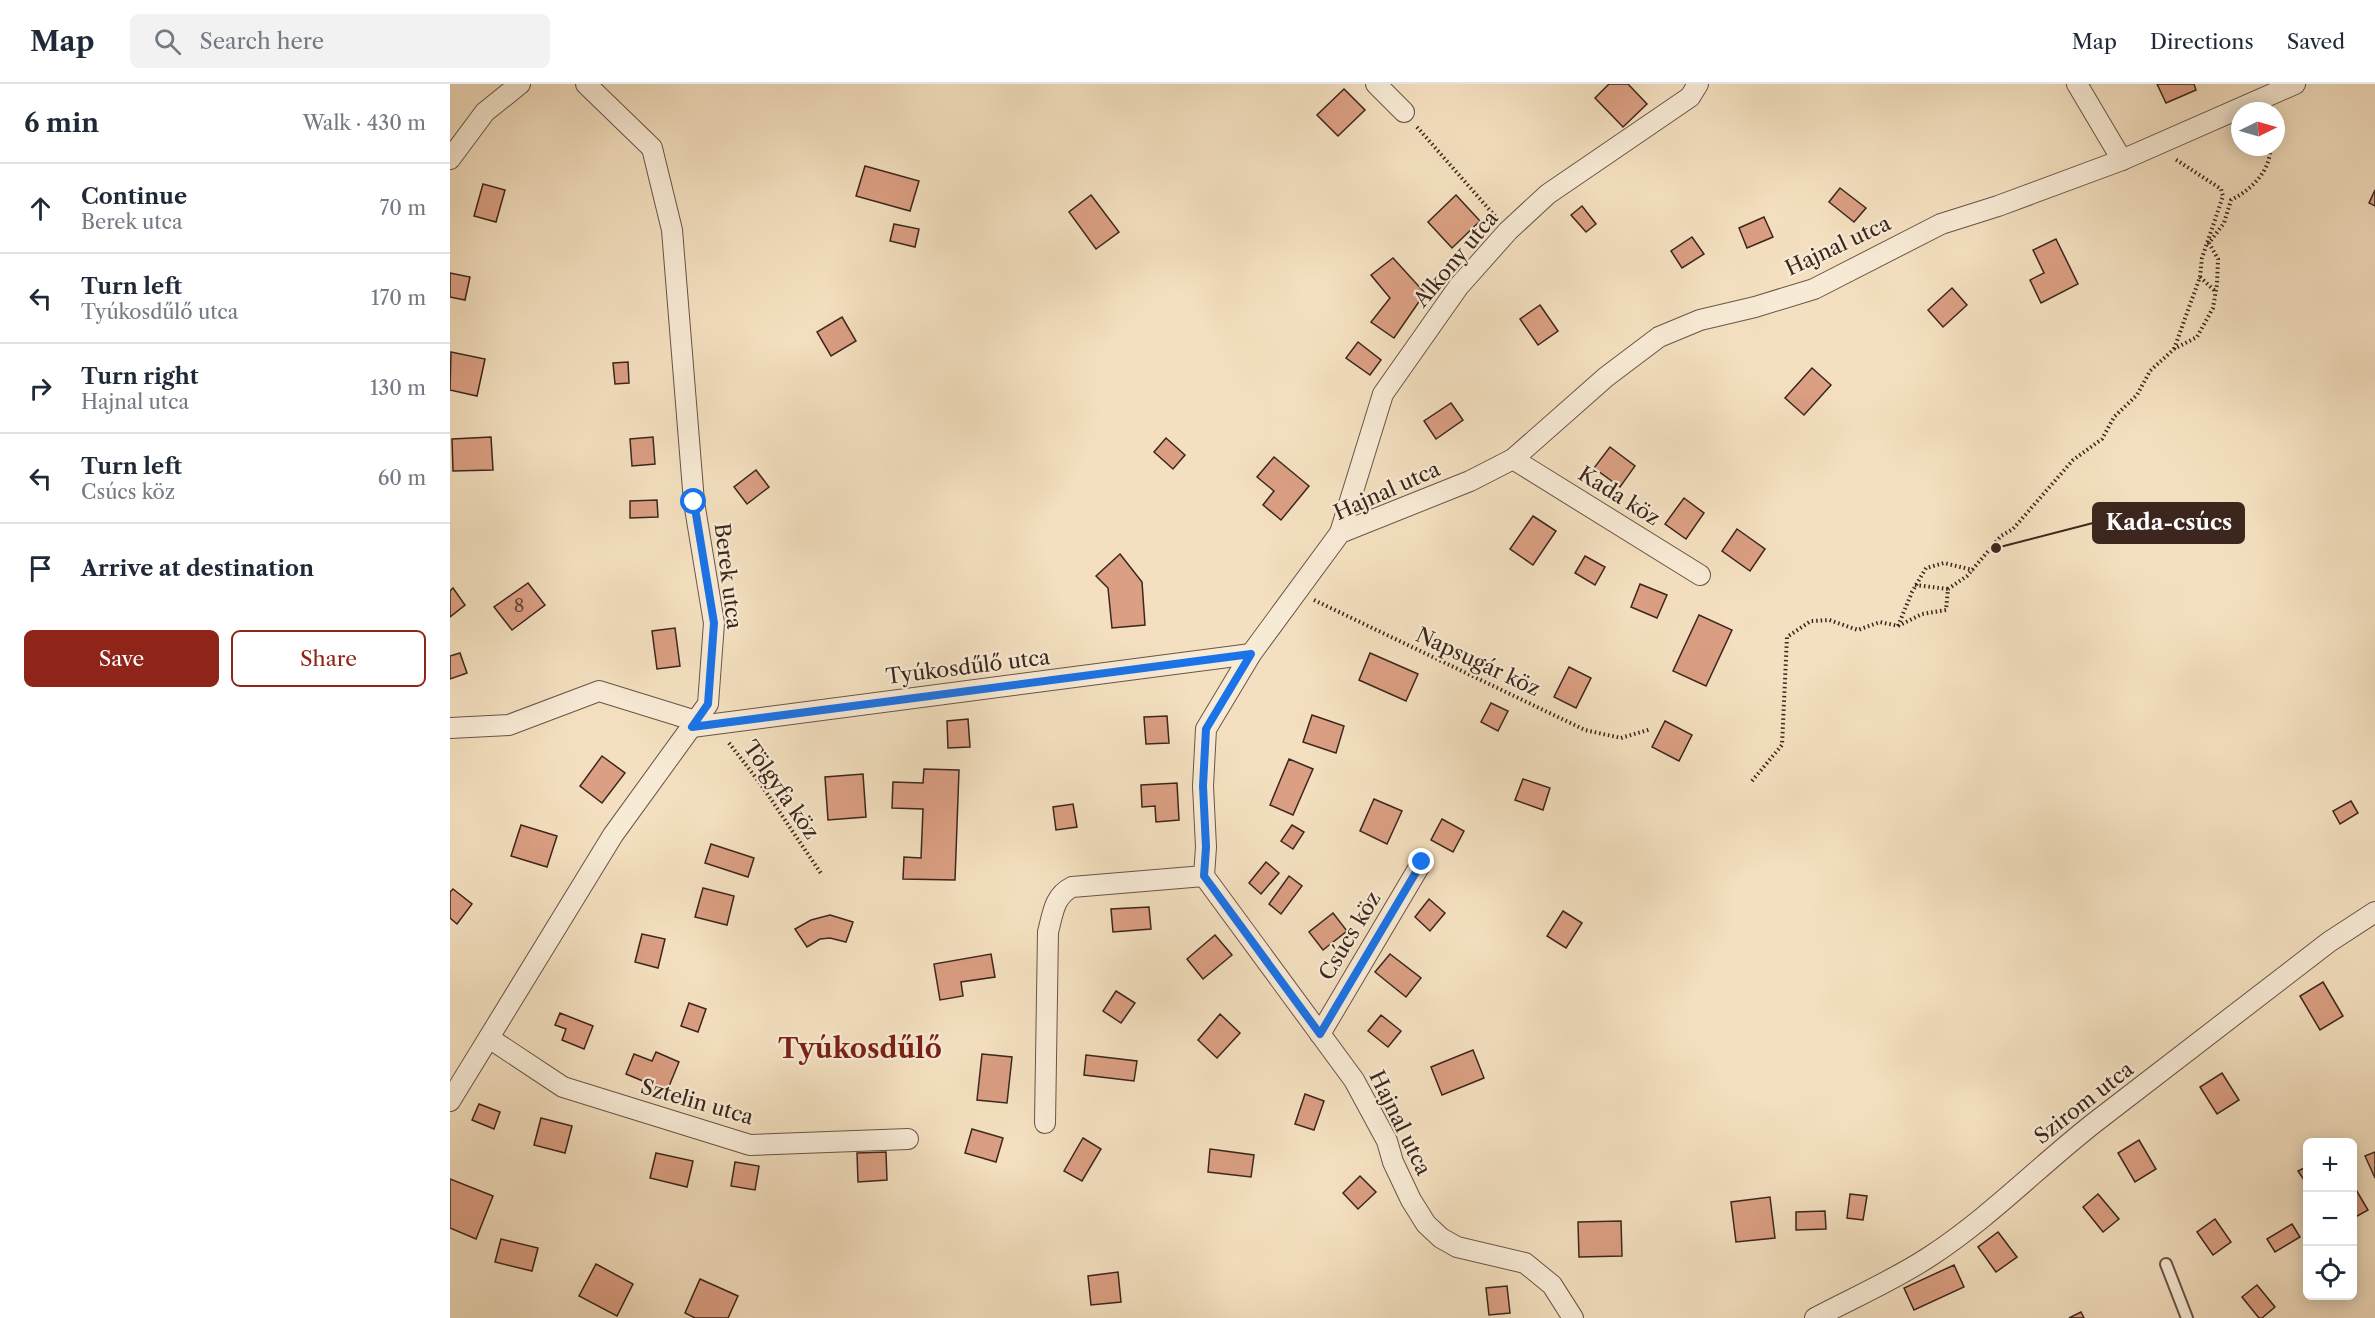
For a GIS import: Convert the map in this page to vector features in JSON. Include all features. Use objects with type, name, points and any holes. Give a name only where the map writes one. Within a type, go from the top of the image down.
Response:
[{"type":"street","points":[[450,159],[485,112],[520,84]]},
{"type":"street","name":"Berek utca","points":[[450,1101],[613,835],[701,724],[708,704],[714,623],[694,502],[672,230],[652,148],[586,84]]},
{"type":"street","points":[[1376,84],[1404,112]]},
{"type":"street","name":"Alkony utca","points":[[1340,533],[1383,394],[1460,286],[1508,231],[1548,194],[1690,96],[1698,84]]},
{"type":"street","points":[[2077,84],[2122,160]]},
{"type":"street","name":"Hajnal utca","points":[[1573,1318],[1552,1285],[1525,1263],[1457,1246],[1441,1238],[1426,1224],[1411,1200],[1374,1115],[1354,1080],[1204,876],[1206,847],[1203,786],[1206,729],[1251,654],[1340,533],[1470,481],[1513,459],[1606,377],[1659,337],[1700,320],[1755,307],[1814,289],[1941,224],[1998,206],[2122,160],[2295,84]]},
{"type":"street","name":"Kada köz","points":[[1513,459],[1700,575]]},
{"type":"street","name":"Tyúkosdűlő utca","points":[[450,728],[509,725],[599,691],[701,724],[1251,654]]},
{"type":"street","name":"Csúcs köz","points":[[1320,1034],[1422,862]]},
{"type":"street","points":[[1045,1123],[1048,932],[1055,903],[1061,893],[1072,887],[1204,876]]},
{"type":"street","name":"Szirom utca","points":[[1815,1318],[1928,1258],[1975,1224],[2094,1123],[2329,942],[2375,912]]},
{"type":"street","name":"Sztelin utca","points":[[489,1038],[563,1087],[750,1145],[908,1138]]},
{"type":"lane","points":[[2166,1264],[2187,1318]]},
{"type":"path","points":[[1404,112],[1508,231]]},
{"type":"path","points":[[2154,146],[2221,189],[2223,196],[2209,243],[2202,258],[2200,277],[2174,349]]},
{"type":"path","points":[[2209,243],[2224,223],[2231,200],[2246,192],[2268,165],[2269,156]]},
{"type":"path","points":[[1915,585],[1948,589],[1973,570],[2001,536],[2013,529],[2073,460],[2102,439],[2114,417],[2137,395],[2150,371],[2174,349],[2197,337],[2212,308],[2216,291],[2218,259],[2209,243]]},
{"type":"path","points":[[2200,277],[2216,291]]},
{"type":"path","points":[[1898,626],[1915,585],[1926,568],[1944,563],[1973,570]]},
{"type":"path","points":[[1752,781],[1782,745],[1787,637],[1811,621],[1829,620],[1858,630],[1880,622],[1898,626],[1922,614],[1946,610],[1948,589]]},
{"type":"path","name":"Napsugár köz","points":[[1297,592],[1585,730],[1621,738],[1651,729]]},
{"type":"path","name":"Tölgyfa köz","points":[[701,724],[760,783],[822,874]]},
{"type":"building","points":[[1609,84],[1628,84],[1647,104],[1623,127],[1595,98]]},
{"type":"building","points":[[2157,84],[2194,84],[2196,90],[2166,103]]},
{"type":"building","points":[[1344,89],[1365,110],[1338,136],[1317,115]]},
{"type":"building","points":[[865,166],[919,181],[910,211],[856,196]]},
{"type":"building","points":[[483,184],[505,190],[496,222],[474,216]]},
{"type":"building","points":[[1840,188],[1866,208],[1854,222],[1829,202]]},
{"type":"building","points":[[2375,190],[2375,206],[2369,203]]},
{"type":"building","points":[[1091,195],[1119,232],[1096,249],[1069,212]]},
{"type":"building","points":[[1456,195],[1480,221],[1452,248],[1428,222]]},
{"type":"building","points":[[1582,206],[1596,224],[1586,232],[1571,215]]},
{"type":"building","points":[[1764,217],[1773,237],[1747,248],[1739,228]]},
{"type":"building","points":[[894,224],[919,229],[915,247],[890,241]]},
{"type":"building","points":[[1692,237],[1704,254],[1682,268],[1671,251]]},
{"type":"building","points":[[2056,239],[2078,284],[2041,303],[2030,280],[2044,273],[2033,250]]},
{"type":"building","points":[[1393,258],[1425,293],[1394,338],[1371,322],[1390,298],[1371,275]]},
{"type":"building","points":[[450,273],[470,277],[465,300],[450,297]]},
{"type":"building","points":[[1952,288],[1967,305],[1943,327],[1928,310]]},
{"type":"building","points":[[1540,305],[1558,331],[1538,345],[1520,319]]},
{"type":"building","points":[[842,317],[856,341],[831,356],[817,332]]},
{"type":"building","points":[[1358,342],[1381,360],[1370,375],[1346,358]]},
{"type":"building","points":[[451,352],[485,359],[477,396],[450,390]]},
{"type":"building","points":[[628,362],[629,383],[615,384],[613,363]]},
{"type":"building","points":[[1812,368],[1831,385],[1804,415],[1785,398]]},
{"type":"building","points":[[1451,403],[1463,420],[1436,439],[1424,421]]},
{"type":"building","points":[[491,437],[493,470],[453,471],[452,439]]},
{"type":"building","points":[[653,437],[655,464],[632,466],[630,439]]},
{"type":"building","points":[[1166,438],[1185,455],[1173,469],[1154,452]]},
{"type":"building","points":[[1610,447],[1635,466],[1620,487],[1594,468]]},
{"type":"building","points":[[1274,457],[1309,486],[1281,520],[1263,505],[1274,491],[1257,477]]},
{"type":"building","points":[[756,470],[769,487],[747,504],[734,487]]},
{"type":"building","points":[[1684,498],[1704,513],[1686,539],[1665,524]]},
{"type":"building","points":[[657,500],[658,517],[630,518],[630,501]]},
{"type":"building","points":[[1533,516],[1556,531],[1533,565],[1510,549]]},
{"type":"building","points":[[1737,529],[1765,549],[1750,571],[1722,551]]},
{"type":"building","points":[[1120,554],[1142,582],[1145,625],[1112,628],[1108,588],[1096,576]]},
{"type":"building","points":[[1585,556],[1605,567],[1595,585],[1575,573]]},
{"type":"building","points":[[528,583],[545,605],[512,630],[494,607]]},
{"type":"building","points":[[1640,584],[1667,595],[1657,618],[1631,607]]},
{"type":"building","points":[[453,588],[465,605],[450,617],[450,591]]},
{"type":"building","points":[[1699,615],[1732,630],[1706,686],[1673,671]]},
{"type":"building","points":[[675,628],[680,666],[657,669],[652,631]]},
{"type":"building","points":[[460,653],[467,673],[450,679],[450,656]]},
{"type":"building","points":[[1370,653],[1418,674],[1406,701],[1359,680]]},
{"type":"building","points":[[1569,667],[1591,678],[1576,708],[1554,697]]},
{"type":"building","points":[[1491,703],[1508,711],[1498,731],[1481,722]]},
{"type":"building","points":[[1312,715],[1344,726],[1336,753],[1303,742]]},
{"type":"building","points":[[1167,716],[1169,743],[1146,744],[1144,717]]},
{"type":"building","points":[[968,719],[970,747],[948,748],[947,721]]},
{"type":"building","points":[[1665,721],[1692,735],[1679,761],[1652,747]]},
{"type":"building","points":[[602,756],[625,773],[602,803],[580,786]]},
{"type":"building","points":[[1289,759],[1313,769],[1293,815],[1270,805]]},
{"type":"building","points":[[924,769],[959,770],[955,880],[903,879],[904,857],[921,858],[923,809],[892,808],[893,782],[923,783]]},
{"type":"building","points":[[863,774],[866,817],[828,820],[825,777]]},
{"type":"building","points":[[1523,779],[1550,788],[1543,810],[1515,800]]},
{"type":"building","points":[[1177,783],[1179,820],[1156,822],[1155,806],[1142,807],[1141,785]]},
{"type":"building","points":[[1374,799],[1402,811],[1387,844],[1360,831]]},
{"type":"building","points":[[2351,801],[2358,813],[2340,824],[2333,811]]},
{"type":"building","points":[[1073,804],[1077,827],[1056,830],[1053,807]]},
{"type":"building","points":[[1442,819],[1464,831],[1453,852],[1431,840]]},
{"type":"building","points":[[521,825],[557,836],[547,867],[511,856]]},
{"type":"building","points":[[1292,825],[1304,832],[1293,849],[1281,841]]},
{"type":"building","points":[[711,844],[754,858],[748,877],[705,863]]},
{"type":"building","points":[[1266,862],[1279,873],[1261,894],[1249,883]]},
{"type":"building","points":[[1289,876],[1302,886],[1281,914],[1269,904]]},
{"type":"building","points":[[703,888],[734,896],[727,925],[695,917]]},
{"type":"building","points":[[453,889],[472,904],[457,924],[450,918],[450,892]]},
{"type":"building","points":[[1429,899],[1445,913],[1430,931],[1415,917]]},
{"type":"building","points":[[1149,907],[1151,929],[1113,932],[1111,909]]},
{"type":"building","points":[[1563,911],[1582,923],[1566,948],[1547,936]]},
{"type":"building","points":[[1333,913],[1347,931],[1323,950],[1309,932]]},
{"type":"building","points":[[830,915],[853,922],[846,942],[830,938],[820,939],[807,947],[795,929],[811,920]]},
{"type":"building","points":[[642,934],[665,939],[658,968],[635,962]]},
{"type":"building","points":[[1215,935],[1232,955],[1203,979],[1187,959]]},
{"type":"building","points":[[991,954],[995,977],[961,982],[963,996],[940,1000],[934,964]]},
{"type":"building","points":[[1390,954],[1421,978],[1406,997],[1375,972]]},
{"type":"building","points":[[2323,982],[2343,1016],[2320,1030],[2300,996]]},
{"type":"building","points":[[1116,991],[1135,1003],[1121,1023],[1103,1011]]},
{"type":"building","points":[[689,1003],[706,1009],[698,1032],[681,1026]]},
{"type":"building","points":[[560,1013],[593,1026],[584,1049],[562,1040],[566,1029],[555,1025]]},
{"type":"building","points":[[1220,1014],[1240,1033],[1217,1058],[1198,1040]]},
{"type":"building","points":[[1381,1015],[1401,1031],[1388,1047],[1368,1031]]},
{"type":"building","points":[[1473,1050],[1484,1078],[1442,1095],[1431,1067]]},
{"type":"building","points":[[656,1052],[679,1062],[667,1091],[626,1074],[634,1054],[652,1061]]},
{"type":"building","points":[[982,1054],[1012,1057],[1007,1103],[977,1100]]},
{"type":"building","points":[[1086,1055],[1137,1061],[1134,1081],[1084,1075]]},
{"type":"building","points":[[2222,1073],[2239,1100],[2217,1114],[2200,1087]]},
{"type":"building","points":[[1305,1094],[1324,1101],[1314,1130],[1295,1124]]},
{"type":"building","points":[[479,1104],[500,1112],[494,1129],[472,1120]]},
{"type":"building","points":[[541,1118],[572,1126],[565,1153],[534,1145]]},
{"type":"building","points":[[972,1129],[1003,1138],[996,1162],[965,1153]]},
{"type":"building","points":[[1083,1138],[1101,1149],[1082,1181],[1064,1171]]},
{"type":"building","points":[[2139,1140],[2156,1169],[2135,1182],[2118,1153]]},
{"type":"building","points":[[1210,1149],[1254,1155],[1251,1177],[1208,1172]]},
{"type":"building","points":[[886,1152],[887,1180],[858,1182],[857,1153]]},
{"type":"building","points":[[2375,1152],[2375,1178],[2365,1156]]},
{"type":"building","points":[[656,1153],[693,1161],[687,1187],[650,1178]]},
{"type":"building","points":[[735,1162],[759,1166],[755,1190],[731,1186]]},
{"type":"building","points":[[2303,1168],[2303,1178],[2298,1171]]},
{"type":"building","points":[[1360,1176],[1376,1192],[1358,1209],[1343,1193]]},
{"type":"building","points":[[450,1179],[493,1196],[476,1239],[450,1228]]},
{"type":"building","points":[[2357,1191],[2368,1210],[2357,1216]]},
{"type":"building","points":[[1850,1194],[1867,1196],[1863,1220],[1847,1218]]},
{"type":"building","points":[[2098,1194],[2119,1219],[2103,1232],[2083,1207]]},
{"type":"building","points":[[1770,1197],[1775,1238],[1736,1242],[1731,1202]]},
{"type":"building","points":[[1825,1211],[1826,1229],[1796,1230],[1796,1212]]},
{"type":"building","points":[[2215,1219],[2231,1242],[2213,1255],[2197,1232]]},
{"type":"building","points":[[1621,1221],[1622,1256],[1579,1257],[1578,1222]]},
{"type":"building","points":[[2292,1224],[2300,1237],[2275,1252],[2267,1239]]},
{"type":"building","points":[[1998,1232],[2017,1257],[1996,1272],[1978,1247]]},
{"type":"building","points":[[501,1239],[538,1248],[532,1271],[495,1262]]},
{"type":"building","points":[[596,1264],[633,1284],[617,1316],[579,1296]]},
{"type":"building","points":[[1954,1265],[1964,1287],[1914,1310],[1904,1288]]},
{"type":"building","points":[[1118,1272],[1121,1302],[1091,1305],[1088,1276]]},
{"type":"building","points":[[700,1279],[738,1296],[728,1318],[695,1318],[685,1313]]},
{"type":"building","points":[[2257,1285],[2275,1307],[2262,1318],[2259,1318],[2242,1297]]},
{"type":"building","points":[[1507,1286],[1510,1313],[1489,1315],[1486,1288]]},
{"type":"building","points":[[2081,1312],[2084,1318],[2069,1318]]},
{"type":"place","name":"Kada-csúcs","points":[[1996,548]]},
{"type":"district","name":"Tyúkosdűlő","points":[[860,1049]]},
{"type":"route","points":[[694,502],[714,623],[708,704],[692,727],[1251,654],[1206,729],[1203,786],[1206,847],[1204,876],[1320,1034],[1422,862]]}]
